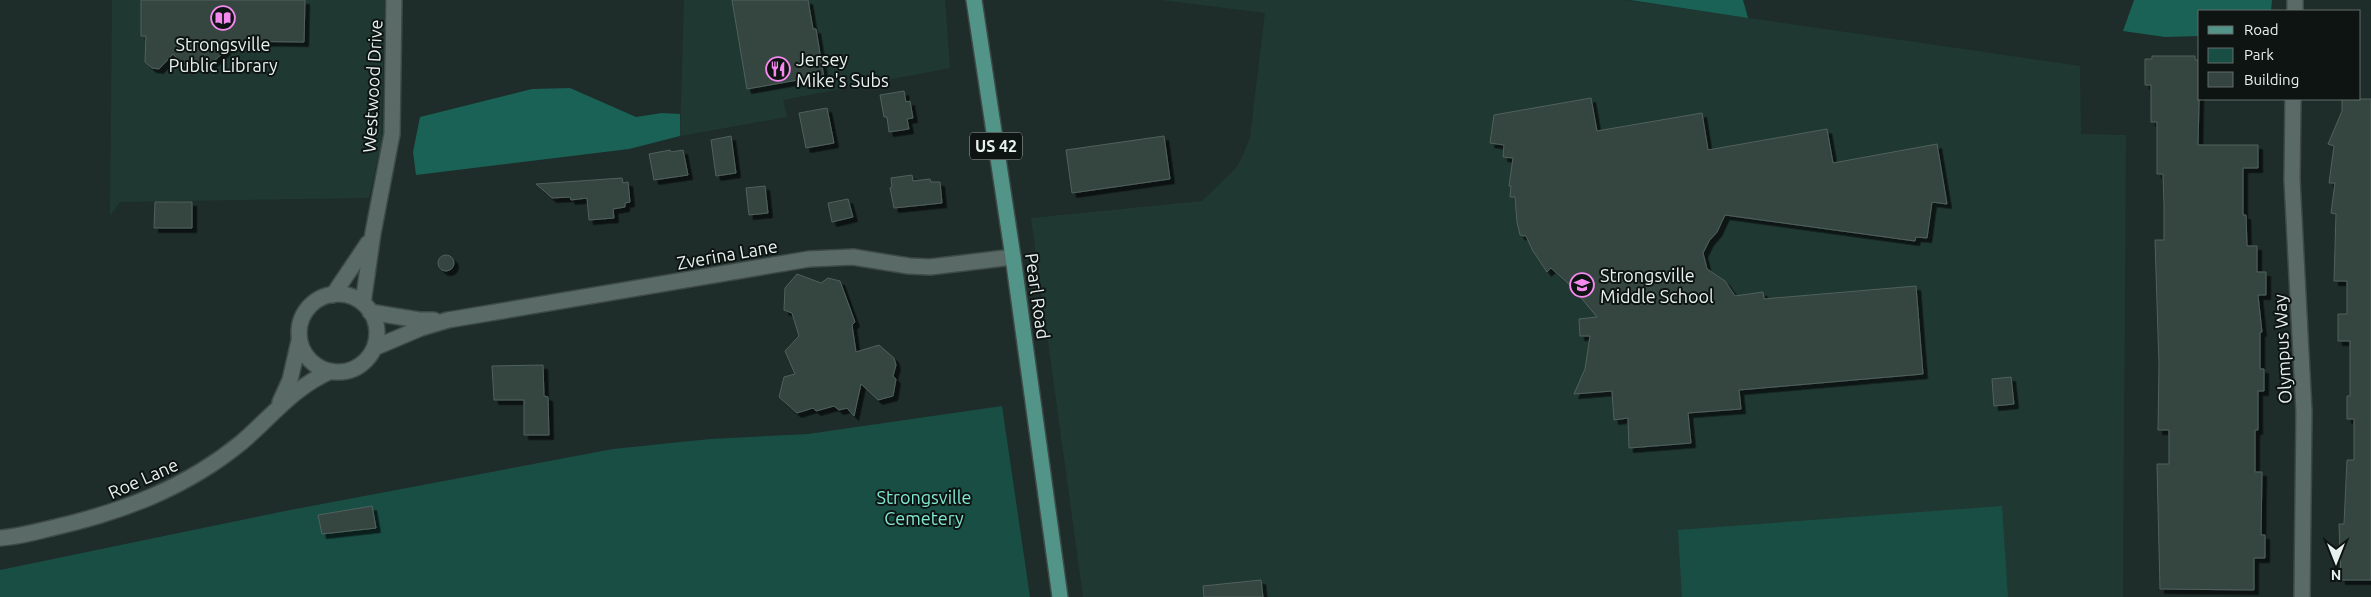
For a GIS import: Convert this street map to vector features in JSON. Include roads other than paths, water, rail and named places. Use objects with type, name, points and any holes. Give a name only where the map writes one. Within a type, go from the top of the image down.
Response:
[{"type":"main road","name":"Pearl Road","points":[[974,0],[1013,257],[1060,597]]},
{"type":"street","name":"Westwood Drive","points":[[367,308],[372,232],[392,134],[394,0]]},
{"type":"street","name":"Olympus Way","points":[[2293,100],[2292,180],[2304,412],[2302,597]]},
{"type":"street","name":"Westwood Drive","points":[[333,295],[363,253],[372,232]]},
{"type":"street","name":"Zverina Lane","points":[[374,348],[420,328],[448,320],[809,259],[853,257],[909,266],[930,267],[1013,257]]},
{"type":"street","points":[[333,295],[352,297],[367,308],[377,328],[374,348],[368,358],[360,366],[349,371],[331,371],[312,364],[304,353],[299,340],[299,327],[309,307],[317,300],[333,295]]},
{"type":"street","name":"Zverina Lane","points":[[367,308],[419,320],[448,320]]},
{"type":"street","name":"Roe Lane","points":[[279,405],[290,380],[299,340]]},
{"type":"street","name":"Roe Lane","points":[[0,538],[116,511],[171,489],[195,475],[242,442],[279,405],[300,388],[331,371]]},
{"type":"place","name":"Strongsville Public Library","points":[[223,18]]},
{"type":"place","name":"Jersey Mike's Subs","points":[[778,69]]},
{"type":"place","name":"Strongsville Middle School","points":[[1582,285]]},
{"type":"park label","name":"Strongsville Cemetery","points":[[924,507]]}]
